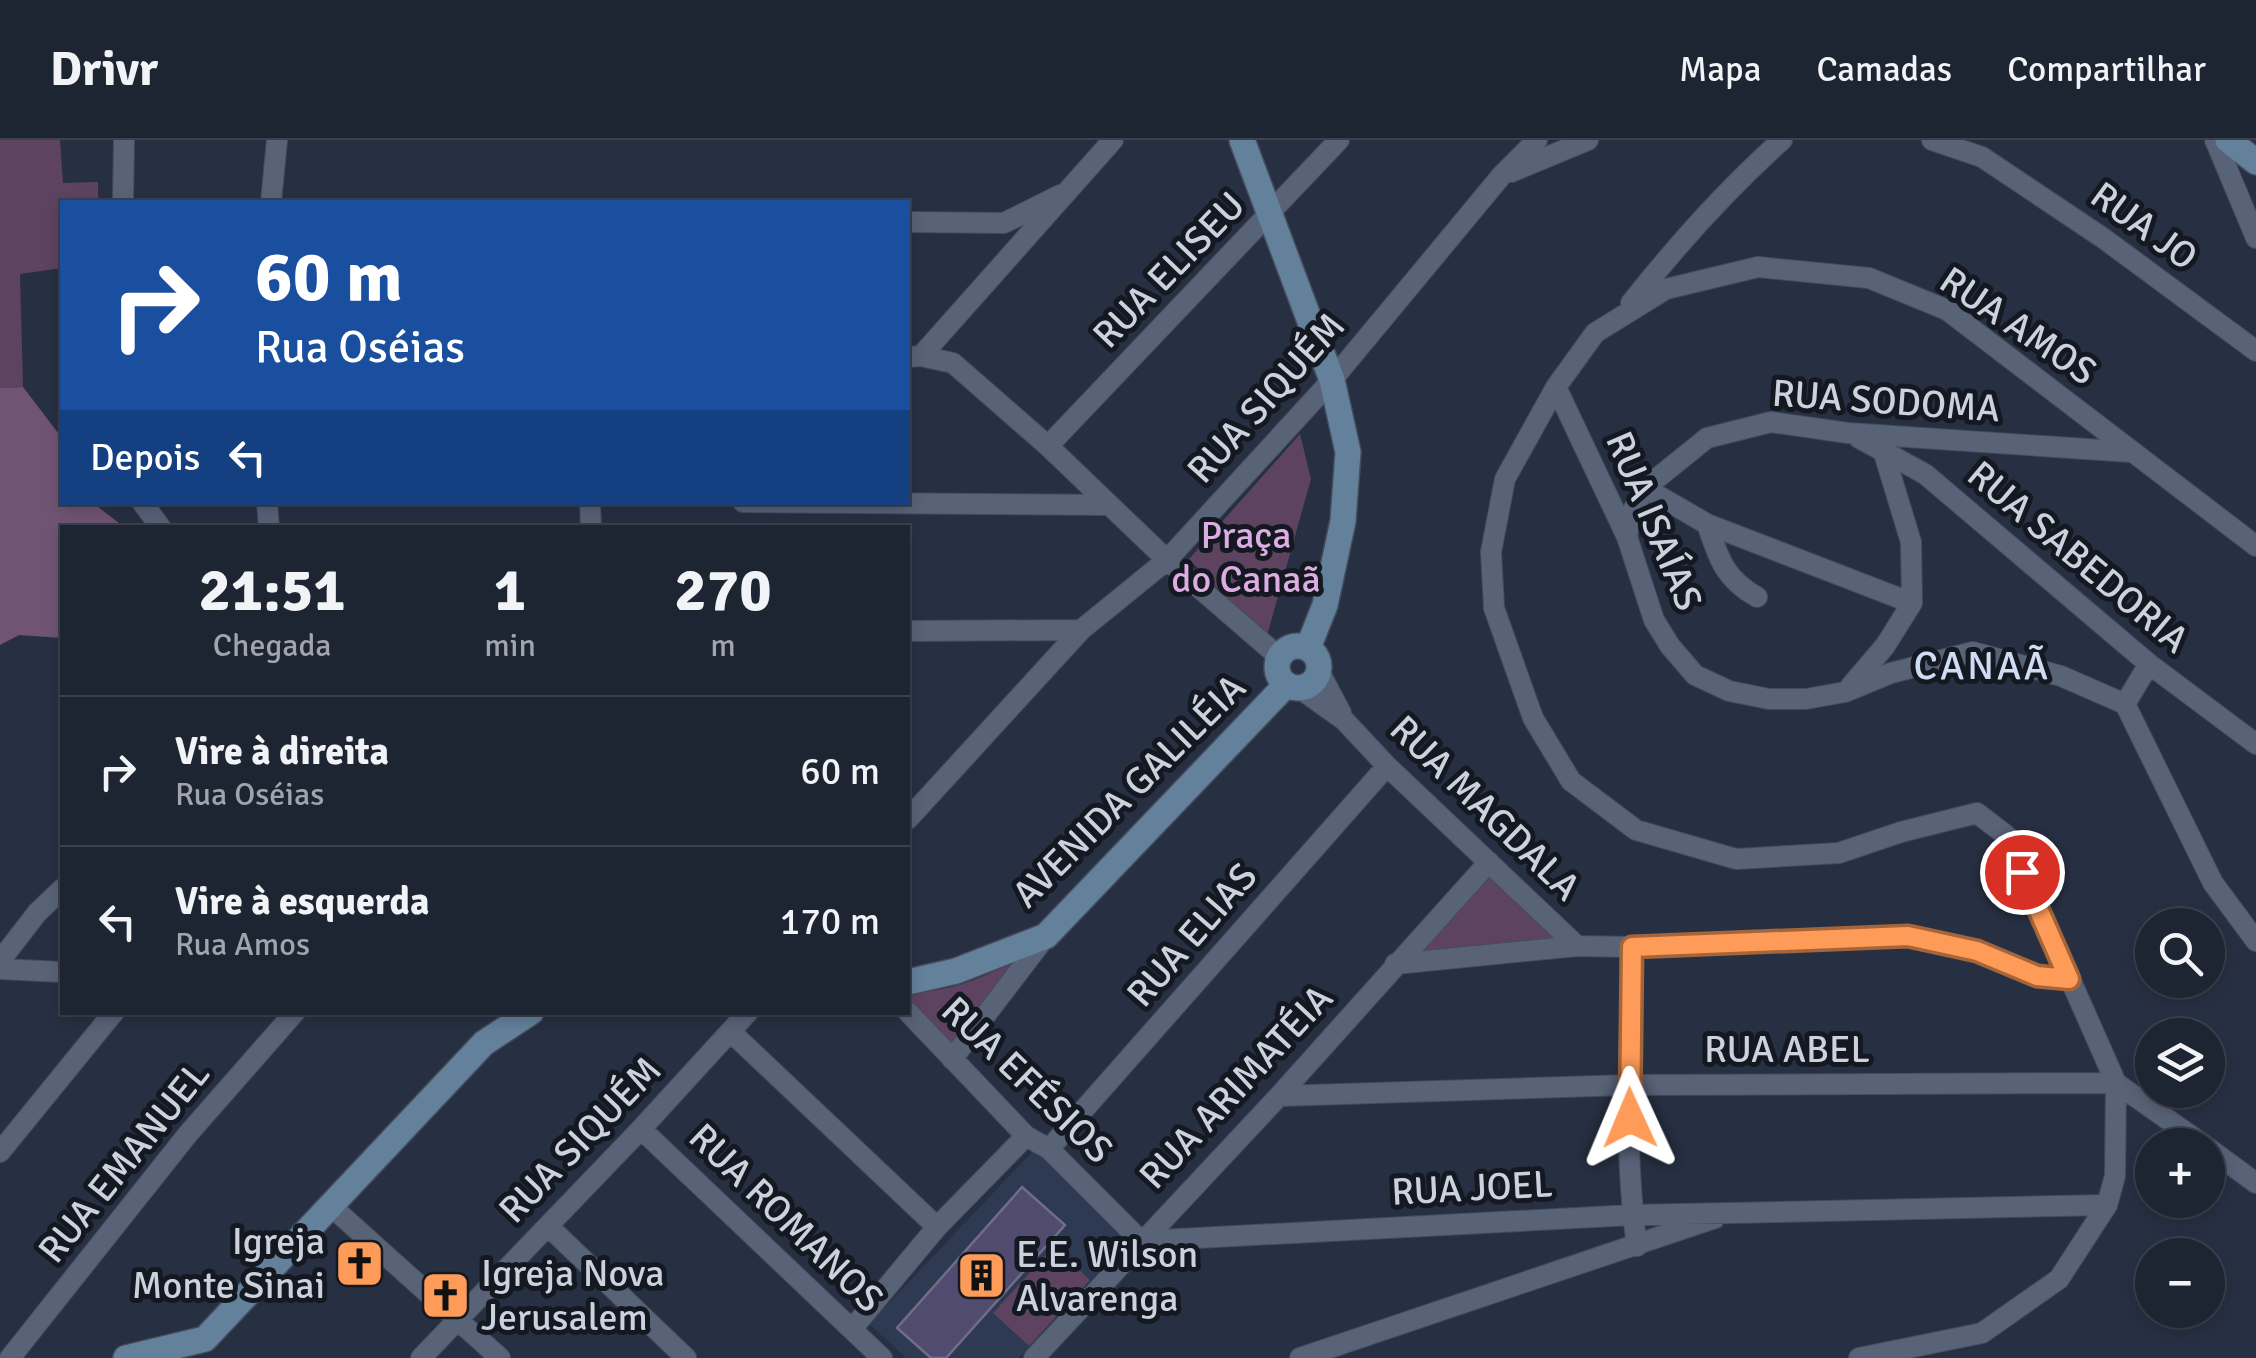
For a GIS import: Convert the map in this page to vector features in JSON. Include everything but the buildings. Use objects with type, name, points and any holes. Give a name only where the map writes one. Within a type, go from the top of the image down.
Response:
[{"type":"main road","points":[[1242,140],[1332,380],[1348,452],[1343,521],[1313,659],[1312,682],[1293,687],[1276,672],[1278,656],[1292,646],[1313,659]]},
{"type":"main road","points":[[2228,140],[2256,162]]},
{"type":"main road","name":"AVENIDA GALILÉIA","points":[[910,982],[956,971],[1046,936],[1293,687]]},
{"type":"main road","points":[[126,1358],[198,1348],[484,1044],[527,1015]]},
{"type":"street","points":[[122,200],[124,140]]},
{"type":"street","points":[[271,200],[277,140]]},
{"type":"street","points":[[914,356],[1113,140]]},
{"type":"street","name":"RUA ELISEU","points":[[1048,446],[1339,140]]},
{"type":"street","name":"RUA SIQUÉM","points":[[910,817],[1081,630],[1167,560],[1332,380],[1502,175],[1537,140]]},
{"type":"street","points":[[1502,175],[1588,140]]},
{"type":"street","name":"RUA AMOS","points":[[1623,314],[1676,246],[1741,176],[1782,140]]},
{"type":"street","name":"RUA JO","points":[[1932,140],[1982,157],[2103,238],[2256,351]]},
{"type":"street","points":[[2215,140],[2256,238]]},
{"type":"street","points":[[910,222],[1004,223],[1070,189]]},
{"type":"street","name":"RUA AMOS","points":[[1859,1358],[1982,1333],[2059,1279],[2107,1205],[2115,1176],[2116,1083],[2007,836],[1977,813],[1839,853],[1736,858],[1636,830],[1571,781],[1534,718],[1494,608],[1491,552],[1505,479],[1556,387],[1595,333],[1666,289],[1758,267],[1869,278],[1946,310],[2256,546]]},
{"type":"street","points":[[914,356],[953,364],[1278,656]]},
{"type":"street","name":"RUA ISAÍAS","points":[[1556,387],[1627,537],[1654,620],[1695,676],[1730,691],[1768,699],[1806,699],[1845,692],[1891,673],[1973,652],[2061,676],[2125,704]]},
{"type":"street","name":"RUA SODOMA","points":[[1644,488],[1707,438],[1771,422],[1848,433],[2134,452]]},
{"type":"street","name":"RUA SABEDORIA","points":[[1848,433],[1925,474],[2149,664],[2256,744]]},
{"type":"street","points":[[1845,692],[1886,646],[1912,604],[1911,542],[1883,450]]},
{"type":"street","points":[[1627,537],[1630,516],[1644,488],[1707,524],[1912,604]]},
{"type":"street","points":[[910,503],[1110,505]]},
{"type":"street","points":[[1707,524],[1720,562],[1736,585],[1757,597]]},
{"type":"street","points":[[910,631],[1081,630]]},
{"type":"street","name":"RUA MAGDALA","points":[[1313,659],[1344,720]]},
{"type":"street","points":[[2149,664],[2125,704],[2213,884],[2256,941]]},
{"type":"street","name":"RUA MAGDALA","points":[[1293,687],[1344,720],[1387,766],[1578,946]]},
{"type":"street","name":"RUA ELIAS","points":[[1049,1149],[1387,766]]},
{"type":"street","name":"RUA ARIMATÉIA","points":[[1034,1358],[1279,1096],[1489,862]]},
{"type":"street","points":[[0,961],[36,913],[60,891]]},
{"type":"street","points":[[952,1059],[1046,936]]},
{"type":"street","points":[[1396,964],[1578,946],[1908,936],[1977,951],[2037,976],[2069,979]]},
{"type":"street","points":[[1632,947],[1628,1085],[1632,1215],[1637,1246]]},
{"type":"street","points":[[0,969],[60,972]]},
{"type":"street","name":"RUA EFÉSIOS","points":[[910,1014],[1026,1136],[1049,1149],[1141,1241]]},
{"type":"street","points":[[0,1152],[112,1015]]},
{"type":"street","name":"RUA EMANUEL","points":[[10,1358],[188,1134],[292,1015]]},
{"type":"street","name":"RUA SIQUÉM","points":[[420,1358],[745,1015]]},
{"type":"street","points":[[731,1032],[937,1227]]},
{"type":"street","points":[[2116,1083],[2180,1128]]},
{"type":"street","name":"RUA ABEL","points":[[1279,1096],[1628,1085],[2116,1083]]},
{"type":"street","name":"RUA ROMANOS","points":[[641,1129],[882,1358]]},
{"type":"street","points":[[852,1329],[937,1227],[1026,1136]]},
{"type":"street","points":[[2225,1160],[2256,1182]]},
{"type":"street","name":"RUA JOEL","points":[[1141,1241],[1632,1215],[2107,1205]]},
{"type":"street","points":[[332,1207],[500,1358]]},
{"type":"street","points":[[1300,1358],[1734,1212]]},
{"type":"street","points":[[548,1226],[686,1358]]},
{"type":"shaded area","points":[[23,387],[60,435],[60,505],[96,505],[121,525],[60,525],[60,638],[19,635],[0,645],[0,388]]},
{"type":"shaded area","points":[[1034,1150],[1129,1239],[1019,1358],[906,1358],[869,1324]]},
{"type":"green space","points":[[0,140],[60,140],[63,183],[98,182],[98,200],[60,200],[60,268],[20,274],[23,387],[0,388]]},
{"type":"green space","name":"Praça do Canaã","points":[[1300,434],[1311,479],[1266,639],[1189,559]]},
{"type":"green space","points":[[1489,869],[1564,942],[1408,958]]},
{"type":"green space","points":[[1030,952],[947,1050],[910,1008],[910,992],[957,986]]},
{"type":"green space","points":[[1054,1246],[1090,1280],[1029,1346],[993,1313]]},
{"type":"place","name":"Igreja Monte Sinai","points":[[360,1263]]},
{"type":"place","name":"E.E. Wilson Alvarenga","points":[[981,1276]]},
{"type":"place","name":"Igreja Nova Jerusalem","points":[[446,1295]]},
{"type":"district","name":"CANAÃ","points":[[1982,666]]},
{"type":"route","points":[[1630,1118],[1632,947],[1908,936],[1977,951],[2037,976],[2069,979],[2022,872]]}]
